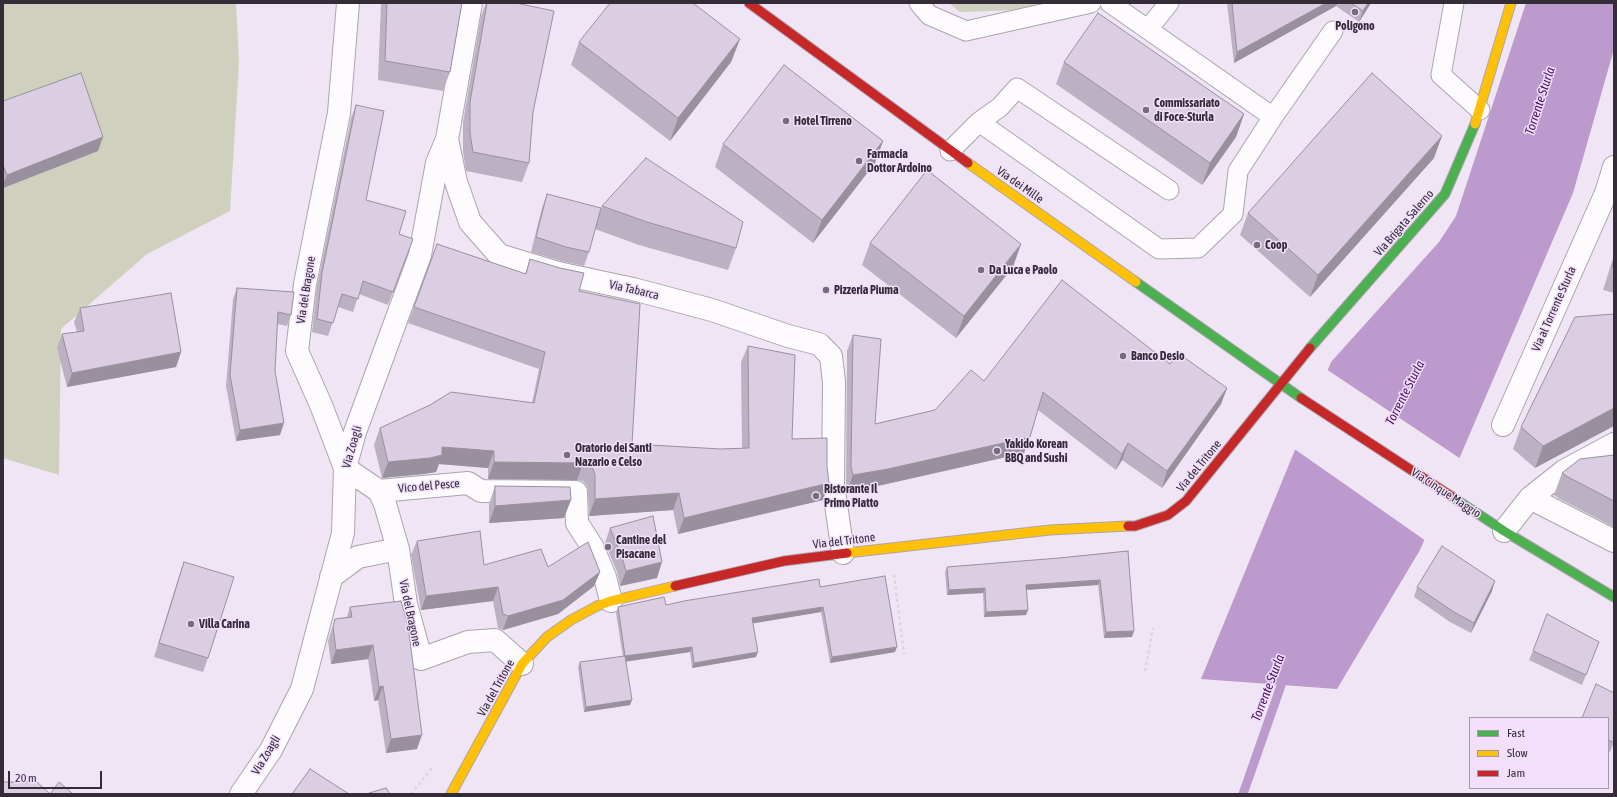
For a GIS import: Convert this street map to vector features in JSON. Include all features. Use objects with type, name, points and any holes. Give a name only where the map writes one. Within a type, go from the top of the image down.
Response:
[{"type":"street","name":"Via del Bragone","points":[[344,468],[321,405],[297,351],[305,284],[339,113],[348,3]]},
{"type":"street","name":"Via Tabarca","points":[[471,3],[447,139],[456,182],[470,222],[499,255],[558,273],[632,289],[712,310],[788,336],[819,344],[831,356],[834,382],[833,484],[843,553]]},
{"type":"street","name":"Via dei Mille","points":[[749,3],[950,151],[1280,384]]},
{"type":"street","name":"Via Brigata Salerno","points":[[1280,384],[1308,349],[1445,194],[1474,129],[1511,3]]},
{"type":"street","name":"Via Zoagli","points":[[241,794],[271,750],[302,689],[343,533],[344,468],[355,432],[420,255],[437,163],[447,139]]},
{"type":"street","name":"Via al Torrente Sturla","points":[[1502,425],[1610,194],[1614,167]]},
{"type":"street","name":"Via Cinque Maggio","points":[[1280,384],[1504,531],[1614,597]]},
{"type":"street","name":"Via del Tritone","points":[[451,794],[522,664],[548,637],[571,620],[598,606],[611,601],[784,561],[891,546],[1050,530],[1135,526],[1168,515],[1186,501],[1280,384]]},
{"type":"street","points":[[1504,531],[1530,498],[1564,471],[1614,444]]},
{"type":"street","points":[[344,468],[379,491]]},
{"type":"street","name":"Vico del Pesce","points":[[379,491],[468,482],[481,491],[576,492],[577,523],[593,548],[605,577],[611,601]]},
{"type":"street","name":"Via del Bragone","points":[[379,491],[385,504],[398,549],[406,604],[421,659],[468,642],[494,640],[522,664]]},
{"type":"street","points":[[1530,498],[1614,541]]},
{"type":"street","points":[[331,577],[358,557],[398,549]]},
{"type":"lane","points":[[919,3],[930,15],[966,31],[1091,3]]},
{"type":"lane","points":[[1110,3],[1274,117]]},
{"type":"lane","points":[[1148,29],[1168,3]]},
{"type":"lane","points":[[1454,3],[1441,75],[1480,110]]},
{"type":"lane","points":[[980,122],[1159,249],[1198,248],[1233,214],[1238,171],[1333,31]]},
{"type":"lane","points":[[950,151],[980,122],[1000,107],[1017,88],[1169,190]]},
{"type":"path","points":[[891,546],[904,654]]},
{"type":"path","points":[[1146,671],[1153,628]]},
{"type":"green space","points":[[3,3],[236,3],[239,62],[230,211],[147,254],[61,329],[59,475],[3,458]]},
{"type":"green space","points":[[949,3],[1040,3],[1019,10],[960,12]]},
{"type":"water","points":[[1526,3],[1614,3],[1614,49],[1573,193],[1420,550],[1337,689],[1201,679],[1331,362],[1439,242],[1456,216]]},
{"type":"pier","points":[[1326,369],[1461,459],[1426,541],[1293,448]]},
{"type":"building","points":[[387,3],[462,3],[450,72],[385,61]]},
{"type":"building","points":[[487,3],[516,3],[554,11],[533,112],[529,163],[473,152],[470,133],[470,102]]},
{"type":"building","points":[[610,3],[693,3],[740,39],[678,118],[579,42]]},
{"type":"building","points":[[1232,3],[1326,3],[1237,52]]},
{"type":"building","points":[[1351,3],[1368,3],[1363,11]]},
{"type":"building","points":[[1098,13],[1244,114],[1210,163],[1064,62]]},
{"type":"building","points":[[784,65],[883,141],[822,220],[723,144]]},
{"type":"building","points":[[81,73],[103,137],[7,175],[3,165],[3,101]]},
{"type":"building","points":[[1372,73],[1442,136],[1318,275],[1248,213]]},
{"type":"building","points":[[356,105],[384,111],[366,200],[406,211],[399,234],[413,239],[393,292],[363,281],[358,299],[342,294],[333,323],[317,319],[322,273]]},
{"type":"building","points":[[646,158],[743,222],[736,248],[647,222],[602,206]]},
{"type":"building","points":[[927,170],[1021,244],[964,316],[870,243]]},
{"type":"building","points":[[547,194],[601,208],[589,252],[566,247],[536,237]]},
{"type":"building","points":[[437,244],[526,274],[530,259],[584,273],[579,291],[640,304],[632,444],[721,449],[749,448],[748,346],[795,355],[792,439],[827,438],[827,467],[829,483],[684,518],[679,493],[595,499],[595,475],[593,469],[589,465],[583,463],[494,462],[494,451],[442,447],[442,455],[430,458],[388,462],[380,428],[430,405],[451,392],[534,403],[545,352],[414,307]]},
{"type":"building","points":[[1062,280],[1170,364],[1178,353],[1227,388],[1167,471],[1128,443],[1122,454],[1043,392],[1030,437],[888,469],[853,475],[851,467],[853,335],[881,339],[875,424],[935,410],[971,370],[984,381]]},
{"type":"building","points":[[237,288],[294,292],[291,315],[278,312],[275,371],[284,423],[240,430],[230,375]]},
{"type":"building","points":[[171,293],[181,352],[72,373],[62,334],[84,331],[80,308]]},
{"type":"building","points":[[1614,314],[1614,408],[1543,446],[1521,427],[1575,317]]},
{"type":"building","points":[[1614,455],[1614,501],[1562,473],[1580,459]]},
{"type":"building","points":[[495,486],[570,487],[571,500],[495,506]]},
{"type":"building","points":[[653,516],[662,562],[626,571],[610,528]]},
{"type":"building","points":[[480,531],[484,565],[541,549],[548,567],[588,542],[600,572],[563,600],[508,616],[503,614],[498,587],[426,596],[417,541]]},
{"type":"building","points":[[1442,546],[1495,581],[1474,623],[1454,612],[1417,587]]},
{"type":"building","points":[[1128,551],[1134,631],[1106,632],[1100,580],[1026,585],[1028,610],[986,612],[985,588],[949,590],[947,567]]},
{"type":"building","name":"Villa Carina","points":[[184,562],[234,577],[208,658],[159,643]]},
{"type":"building","points":[[885,576],[897,647],[832,657],[823,607],[752,618],[758,652],[694,663],[692,647],[625,656],[618,607],[664,597],[666,605],[819,579],[820,587]]},
{"type":"building","points":[[401,601],[408,625],[422,735],[391,739],[383,686],[379,687],[373,645],[336,650],[333,627],[335,619],[352,617],[350,607]]},
{"type":"building","points":[[1547,614],[1599,642],[1586,675],[1533,651]]},
{"type":"building","points":[[625,656],[632,700],[586,707],[580,662]]},
{"type":"building","points":[[1596,684],[1614,693],[1613,742],[1609,740],[1609,717],[1582,717]]},
{"type":"building","points":[[310,769],[349,794],[292,794]]},
{"type":"building","points":[[3,782],[37,782],[50,794],[3,794]]},
{"type":"building","points":[[59,782],[73,794],[50,794]]},
{"type":"building","points":[[386,788],[390,794],[366,794]]},
{"type":"waterway","name":"Torrente Sturla","points":[[1243,794],[1285,674]]},
{"type":"traffic: fast","points":[[1310,348],[1445,194],[1475,124]]},
{"type":"traffic: fast","points":[[1136,282],[1301,398]]},
{"type":"traffic: fast","points":[[1451,496],[1504,531],[1614,597]]},
{"type":"traffic: slow","points":[[1475,124],[1511,3]]},
{"type":"traffic: slow","points":[[968,163],[1136,282]]},
{"type":"traffic: slow","points":[[847,553],[1050,530],[1128,526]]},
{"type":"traffic: slow","points":[[451,794],[522,664],[547,637],[571,620],[597,606],[611,601],[675,586]]},
{"type":"traffic: jam","points":[[749,3],[968,163]]},
{"type":"traffic: jam","points":[[1128,526],[1135,526],[1168,515],[1186,501],[1310,348]]},
{"type":"traffic: jam","points":[[1301,398],[1451,496]]},
{"type":"traffic: jam","points":[[675,586],[784,561],[847,553]]},
{"type":"place","name":"Poligono","points":[[1355,12]]},
{"type":"place","name":"Commissariato di Foce-Sturla","points":[[1146,110]]},
{"type":"place","name":"Hotel Tirreno","points":[[786,121]]},
{"type":"place","name":"Farmacia Dottor Ardoino","points":[[859,161]]},
{"type":"place","name":"Coop","points":[[1257,245]]},
{"type":"place","name":"Da Luca e Paolo","points":[[981,270]]},
{"type":"place","name":"Pizzeria Piuma","points":[[826,290]]},
{"type":"place","name":"Banco Desio","points":[[1123,356]]},
{"type":"place","name":"Yakido Korean BBQ and Sushi","points":[[997,451]]},
{"type":"place","name":"Oratorio dei Santi Nazario e Celso","points":[[567,455]]},
{"type":"place","name":"Ristorante Il Primo Piatto","points":[[816,496]]},
{"type":"place","name":"Cantine del Pisacane","points":[[608,547]]},
{"type":"place","name":"Villa Carina","points":[[191,624]]}]
